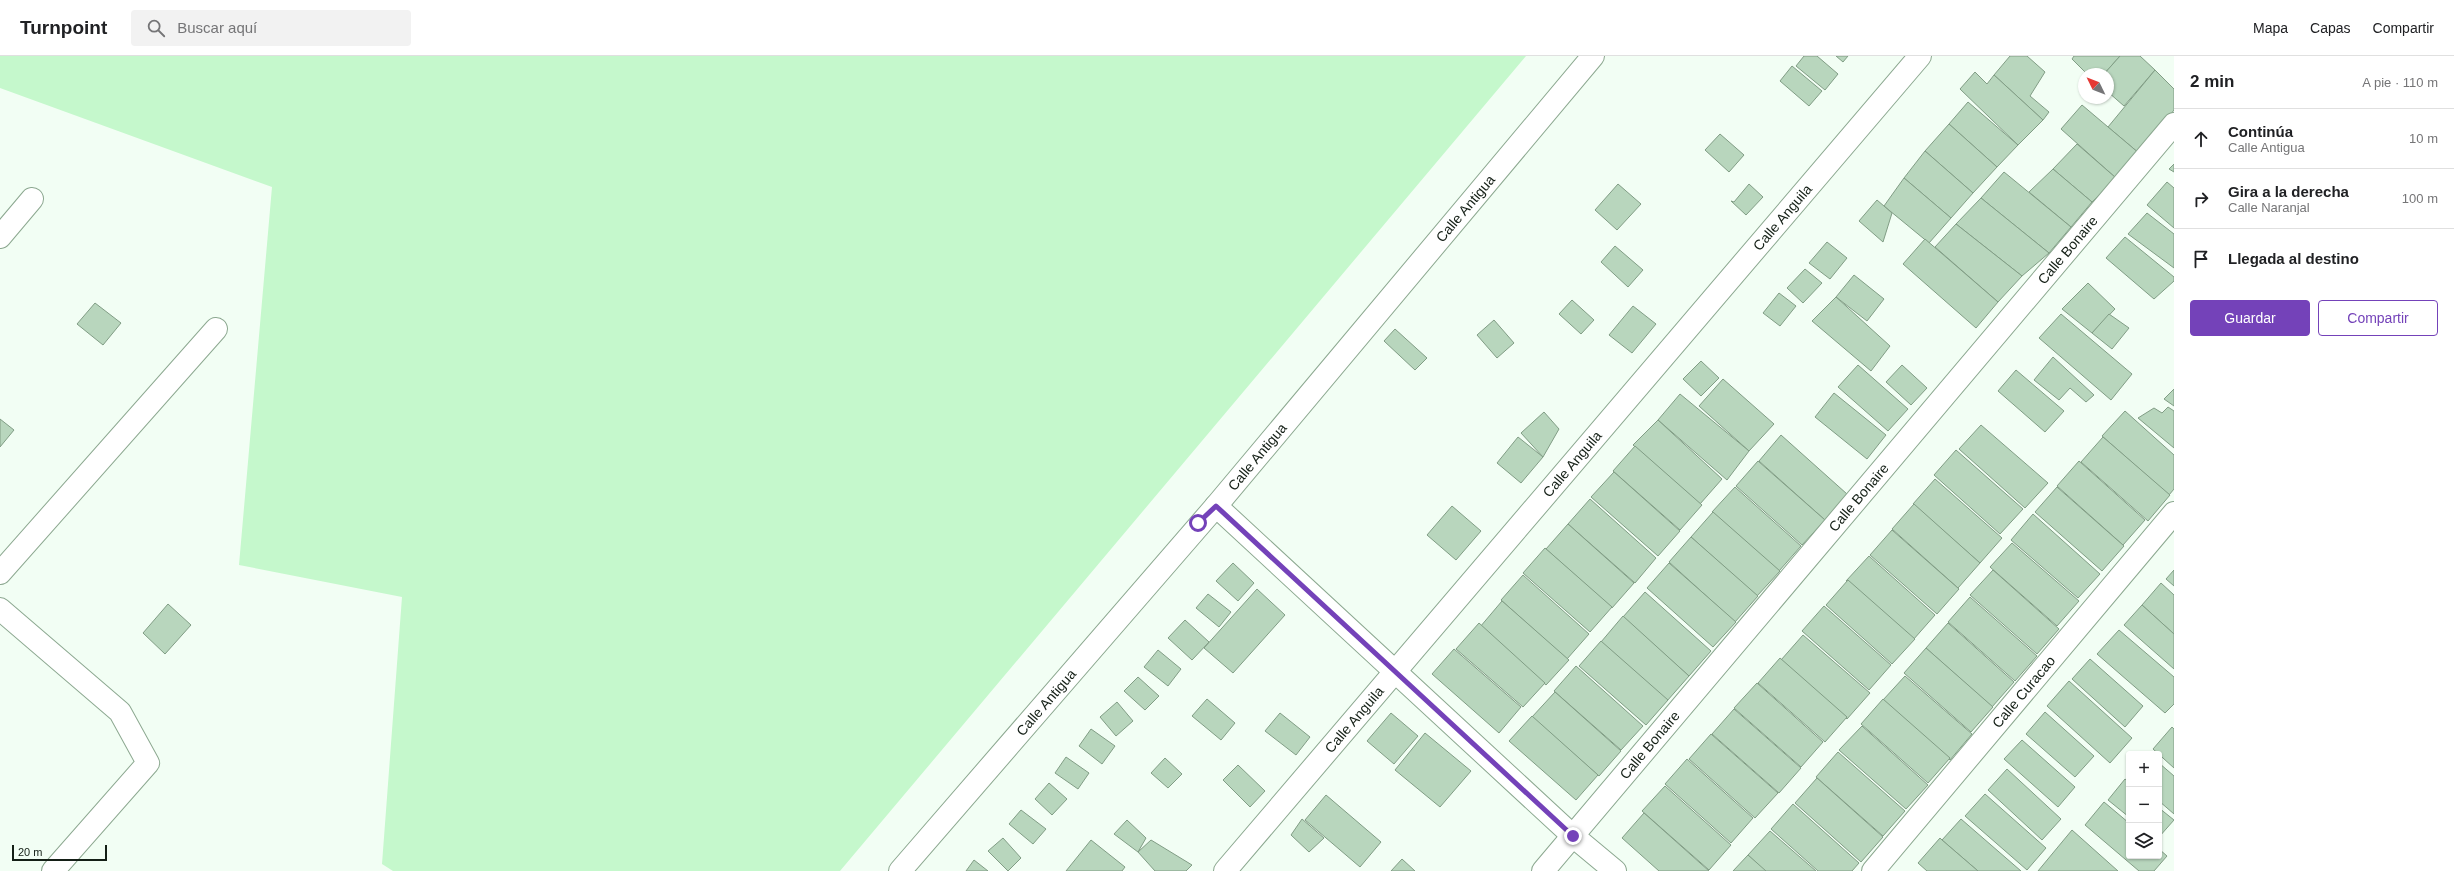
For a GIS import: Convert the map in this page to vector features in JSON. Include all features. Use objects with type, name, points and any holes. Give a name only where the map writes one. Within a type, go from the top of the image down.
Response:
[{"type":"street","name":"Calle Antigua","points":[[900,871],[1216,506],[1592,56]]},
{"type":"street","name":"Calle Anguila","points":[[1225,871],[1920,56]]},
{"type":"street","name":"Calle Bonaire","points":[[1543,871],[2174,124]]},
{"type":"street","points":[[0,237],[32,199]]},
{"type":"street","points":[[0,573],[216,328]]},
{"type":"street","points":[[1216,506],[1573,836],[1615,871]]},
{"type":"street","name":"Calle Curacao","points":[[1873,871],[2174,513]]},
{"type":"street","points":[[0,609],[120,712],[148,763],[53,871]]},
{"type":"green space","points":[[0,56],[1526,56],[840,871],[393,871],[382,864],[402,597],[239,565],[272,187],[0,88]]},
{"type":"building","points":[[1804,56],[1817,56],[1838,74],[1825,90],[1796,66]]},
{"type":"building","points":[[1836,56],[1848,56],[1843,62]]},
{"type":"building","points":[[2010,56],[2027,56],[2045,72],[2030,96],[2049,112],[2043,120],[1994,75]]},
{"type":"building","points":[[2074,56],[2120,56],[2109,68],[2081,68],[2072,59]]},
{"type":"building","points":[[2120,56],[2140,56],[2155,70],[2124,106],[2114,97],[2114,68],[2109,68]]},
{"type":"building","points":[[1792,66],[1822,91],[1809,106],[1780,81]]},
{"type":"building","points":[[2155,70],[2174,89],[2174,110],[2140,154],[2108,127]]},
{"type":"building","points":[[1975,72],[1987,84],[1994,75],[2043,120],[2018,145],[1960,89]]},
{"type":"building","points":[[1968,102],[2018,145],[1997,167],[1949,124]]},
{"type":"building","points":[[2082,105],[2140,154],[2116,178],[2061,129]]},
{"type":"building","points":[[1949,124],[1997,167],[1973,193],[1925,151]]},
{"type":"building","points":[[1720,134],[1744,155],[1729,172],[1705,150]]},
{"type":"building","points":[[2077,144],[2116,178],[2092,202],[2053,169]]},
{"type":"building","points":[[1925,151],[1973,193],[1951,218],[1904,178]]},
{"type":"building","points":[[2174,164],[2174,172],[2169,169]]},
{"type":"building","points":[[2053,169],[2092,202],[2071,227],[2029,192]]},
{"type":"building","points":[[2004,172],[2071,227],[2049,253],[1981,198]]},
{"type":"building","points":[[1904,178],[1951,218],[1929,243],[1884,206]]},
{"type":"building","points":[[2167,182],[2174,188],[2174,228],[2147,205]]},
{"type":"building","points":[[1618,184],[1641,204],[1617,230],[1595,210]]},
{"type":"building","points":[[1749,184],[1763,197],[1746,215],[1731,201],[1734,202]]},
{"type":"building","points":[[1981,198],[2049,253],[2022,276],[1956,224]]},
{"type":"building","points":[[1877,200],[1892,213],[1883,242],[1859,221]]},
{"type":"building","points":[[2147,213],[2174,234],[2174,268],[2128,234]]},
{"type":"building","points":[[1956,224],[2022,276],[1998,302],[1935,247]]},
{"type":"building","points":[[2125,237],[2174,277],[2174,281],[2154,299],[2106,258]]},
{"type":"building","points":[[1925,239],[1998,302],[1976,328],[1903,264]]},
{"type":"building","points":[[1827,242],[1847,258],[1830,279],[1809,263]]},
{"type":"building","points":[[1615,246],[1643,270],[1628,287],[1601,262]]},
{"type":"building","points":[[1805,269],[1822,283],[1803,303],[1787,288]]},
{"type":"building","points":[[1854,275],[1884,299],[1867,321],[1836,297]]},
{"type":"building","points":[[2088,283],[2115,309],[2092,333],[2062,309]]},
{"type":"building","points":[[1779,293],[1796,306],[1780,326],[1763,313]]},
{"type":"building","points":[[1836,297],[1890,346],[1871,371],[1812,321]]},
{"type":"building","points":[[1572,300],[1594,320],[1581,334],[1559,314]]},
{"type":"building","points":[[95,303],[121,323],[103,345],[77,324]]},
{"type":"building","points":[[1633,306],[1656,324],[1632,353],[1609,335]]},
{"type":"building","points":[[2061,314],[2132,374],[2111,400],[2039,338]]},
{"type":"building","points":[[2109,314],[2129,328],[2112,349],[2092,333]]},
{"type":"building","points":[[1494,320],[1514,343],[1497,358],[1477,335]]},
{"type":"building","points":[[1395,329],[1427,358],[1415,370],[1384,341]]},
{"type":"building","points":[[2053,357],[2094,395],[2086,402],[2070,388],[2059,400],[2034,380]]},
{"type":"building","points":[[1701,361],[1719,378],[1701,396],[1683,379]]},
{"type":"building","points":[[1858,365],[1908,409],[1888,431],[1838,387]]},
{"type":"building","points":[[1902,365],[1927,388],[1911,405],[1886,382]]},
{"type":"building","points":[[2016,370],[2064,411],[2045,432],[1998,391]]},
{"type":"building","points":[[1723,379],[1774,424],[1749,451],[1699,406]]},
{"type":"building","points":[[2174,389],[2174,406],[2164,399]]},
{"type":"building","points":[[1834,393],[1886,435],[1867,459],[1815,417]]},
{"type":"building","points":[[1680,394],[1749,451],[1727,480],[1658,420]]},
{"type":"building","points":[[2168,407],[2174,411],[2174,448],[2138,418],[2154,408],[2162,413]]},
{"type":"building","points":[[2125,411],[2174,455],[2174,489],[2169,495],[2102,436]]},
{"type":"building","points":[[1544,412],[1559,429],[1543,457],[1521,433]]},
{"type":"building","points":[[0,419],[14,430],[0,447]]},
{"type":"building","points":[[1658,420],[1722,479],[1700,504],[1633,445]]},
{"type":"building","points":[[1981,425],[2048,483],[2025,508],[1959,449]]},
{"type":"building","points":[[1781,435],[1847,494],[1825,520],[1759,461]]},
{"type":"building","points":[[1518,437],[1543,457],[1521,483],[1497,463]]},
{"type":"building","points":[[2103,437],[2170,495],[2148,521],[2081,462]]},
{"type":"building","points":[[1635,446],[1702,505],[1680,530],[1613,471]]},
{"type":"building","points":[[1956,450],[2023,509],[2000,534],[1934,475]]},
{"type":"building","points":[[1758,461],[1825,520],[1802,545],[1736,486]]},
{"type":"building","points":[[2079,461],[2145,520],[2123,545],[2057,486]]},
{"type":"building","points":[[1614,472],[1680,531],[1658,556],[1591,497]]},
{"type":"building","points":[[1935,479],[2002,538],[1980,563],[1913,504]]},
{"type":"building","points":[[1735,487],[1801,546],[1779,571],[1712,512]]},
{"type":"building","points":[[2057,487],[2124,546],[2102,571],[2035,512]]},
{"type":"building","points":[[1590,499],[1656,558],[1635,583],[1568,524]]},
{"type":"building","points":[[1914,504],[1980,563],[1958,588],[1892,529]]},
{"type":"building","points":[[1452,506],[1481,531],[1456,560],[1427,535]]},
{"type":"building","points":[[1713,512],[1780,571],[1757,596],[1691,537]]},
{"type":"building","points":[[2033,514],[2100,574],[2078,598],[2011,540]]},
{"type":"building","points":[[1568,524],[1634,583],[1612,608],[1546,549]]},
{"type":"building","points":[[1892,530],[1959,589],[1937,614],[1870,555]]},
{"type":"building","points":[[1691,537],[1758,596],[1735,622],[1669,562]]},
{"type":"building","points":[[2012,543],[2079,601],[2057,626],[1990,567]]},
{"type":"building","points":[[1545,548],[1612,607],[1590,632],[1523,573]]},
{"type":"building","points":[[1869,556],[1935,615],[1913,640],[1846,581]]},
{"type":"building","points":[[1233,563],[1254,583],[1238,601],[1216,581]]},
{"type":"building","points":[[1669,563],[1736,622],[1713,647],[1647,588]]},
{"type":"building","points":[[1993,570],[2059,629],[2037,654],[1970,595]]},
{"type":"building","points":[[2174,570],[2174,586],[2166,579]]},
{"type":"building","points":[[1523,575],[1589,634],[1567,659],[1501,600]]},
{"type":"building","points":[[1848,580],[1915,639],[1892,664],[1826,605]]},
{"type":"building","points":[[2161,583],[2174,595],[2174,634],[2142,605]]},
{"type":"building","points":[[1257,589],[1285,615],[1233,673],[1204,648]]},
{"type":"building","points":[[1645,592],[1711,651],[1689,676],[1623,617]]},
{"type":"building","points":[[1208,594],[1231,612],[1219,627],[1196,608]]},
{"type":"building","points":[[1970,597],[2037,656],[2015,681],[1948,622]]},
{"type":"building","points":[[1502,601],[1569,660],[1546,685],[1480,627]]},
{"type":"building","points":[[168,604],[191,625],[165,654],[143,633]]},
{"type":"building","points":[[2142,605],[2174,634],[2174,669],[2124,625]]},
{"type":"building","points":[[1824,606],[1891,665],[1869,690],[1802,631]]},
{"type":"building","points":[[1623,616],[1689,676],[1667,701],[1601,642]]},
{"type":"building","points":[[1185,620],[1209,642],[1192,660],[1168,638]]},
{"type":"building","points":[[1479,623],[1545,683],[1523,707],[1456,649]]},
{"type":"building","points":[[1948,623],[2014,682],[1992,707],[1926,648]]},
{"type":"building","points":[[2119,630],[2174,677],[2174,704],[2165,713],[2097,654]]},
{"type":"building","points":[[1803,635],[1870,693],[1847,719],[1781,660]]},
{"type":"building","points":[[1601,641],[1668,700],[1646,725],[1579,666]]},
{"type":"building","points":[[1926,648],[1993,707],[1971,732],[1904,673]]},
{"type":"building","points":[[1454,649],[1521,707],[1499,733],[1432,674]]},
{"type":"building","points":[[1158,650],[1181,669],[1168,686],[1144,667]]},
{"type":"building","points":[[1780,658],[1847,717],[1825,742],[1758,683]]},
{"type":"building","points":[[2090,659],[2143,706],[2125,727],[2072,679]]},
{"type":"building","points":[[1576,666],[1643,726],[1621,750],[1554,691]]},
{"type":"building","points":[[1905,676],[1972,734],[1950,760],[1883,700]]},
{"type":"building","points":[[1138,677],[1159,696],[1145,710],[1124,691]]},
{"type":"building","points":[[2069,681],[2132,738],[2110,763],[2047,706]]},
{"type":"building","points":[[1757,683],[1823,742],[1801,767],[1734,708]]},
{"type":"building","points":[[1555,692],[1621,751],[1599,776],[1532,717]]},
{"type":"building","points":[[1207,699],[1235,723],[1221,740],[1192,716]]},
{"type":"building","points":[[1883,699],[1950,758],[1928,783],[1861,724]]},
{"type":"building","points":[[1117,702],[1133,721],[1116,736],[1100,717]]},
{"type":"building","points":[[1734,709],[1801,768],[1779,793],[1712,734]]},
{"type":"building","points":[[2045,712],[2094,756],[2075,777],[2026,734]]},
{"type":"building","points":[[1280,713],[1310,737],[1296,755],[1265,731]]},
{"type":"building","points":[[1391,713],[1418,736],[1394,764],[1367,741]]},
{"type":"building","points":[[1532,716],[1598,775],[1576,800],[1509,741]]},
{"type":"building","points":[[1862,726],[1928,785],[1906,809],[1839,750]]},
{"type":"building","points":[[2172,727],[2174,729],[2174,768],[2162,757],[2162,751],[2155,751],[2153,749]]},
{"type":"building","points":[[1091,729],[1115,746],[1102,764],[1079,746]]},
{"type":"building","points":[[1425,733],[1471,771],[1440,807],[1395,770]]},
{"type":"building","points":[[1711,734],[1778,793],[1755,818],[1689,759]]},
{"type":"building","points":[[2022,740],[2075,787],[2058,807],[2004,759]]},
{"type":"building","points":[[1838,752],[1905,811],[1883,836],[1816,777]]},
{"type":"building","points":[[1066,757],[1089,773],[1078,789],[1055,773]]},
{"type":"building","points":[[1165,758],[1182,774],[1168,788],[1151,773]]},
{"type":"building","points":[[1687,759],[1753,818],[1731,843],[1665,784]]},
{"type":"building","points":[[1238,765],[1265,791],[1250,807],[1223,780]]},
{"type":"building","points":[[2162,766],[2174,776],[2174,814],[2162,804]]},
{"type":"building","points":[[2007,769],[2061,819],[2042,840],[1988,790]]},
{"type":"building","points":[[1817,778],[1883,837],[1861,862],[1795,803]]},
{"type":"building","points":[[2125,779],[2126,780],[2126,815],[2108,800]]},
{"type":"building","points":[[1049,783],[1067,799],[1052,815],[1035,799]]},
{"type":"building","points":[[1665,786],[1731,845],[1709,870],[1642,811]]},
{"type":"building","points":[[1985,794],[2046,848],[2027,870],[1965,816]]},
{"type":"building","points":[[1326,795],[1381,842],[1360,867],[1305,820]]},
{"type":"building","points":[[2104,802],[2126,820],[2126,859],[2162,859],[2162,852],[2167,856],[2154,871],[2139,871],[2085,825]]},
{"type":"building","points":[[1793,804],[1859,863],[1852,871],[1818,871],[1771,829]]},
{"type":"building","points":[[1021,810],[1046,829],[1033,844],[1009,824]]},
{"type":"building","points":[[2162,810],[2174,820],[2162,834]]},
{"type":"building","points":[[1644,813],[1709,871],[1659,871],[1622,838]]},
{"type":"building","points":[[1302,819],[1324,838],[1309,852],[1291,835]]},
{"type":"building","points":[[1961,819],[2021,871],[1978,871],[1942,840]]},
{"type":"building","points":[[1127,820],[1146,838],[1138,852],[1114,834]]},
{"type":"building","points":[[2072,830],[2118,871],[2038,871]]},
{"type":"building","points":[[1770,831],[1816,871],[1765,871],[1748,855]]},
{"type":"building","points":[[1003,838],[1021,858],[1008,871],[988,851]]},
{"type":"building","points":[[1940,838],[1978,871],[1927,871],[1918,863]]},
{"type":"building","points":[[1091,840],[1125,867],[1122,871],[1066,871]]},
{"type":"building","points":[[1151,840],[1192,865],[1186,871],[1155,871],[1138,852]]},
{"type":"building","points":[[1748,855],[1766,871],[1733,871]]},
{"type":"building","points":[[1402,859],[1415,871],[1391,871]]},
{"type":"building","points":[[974,860],[988,871],[966,871]]},
{"type":"route","points":[[1198,523],[1216,506],[1573,836]]}]
